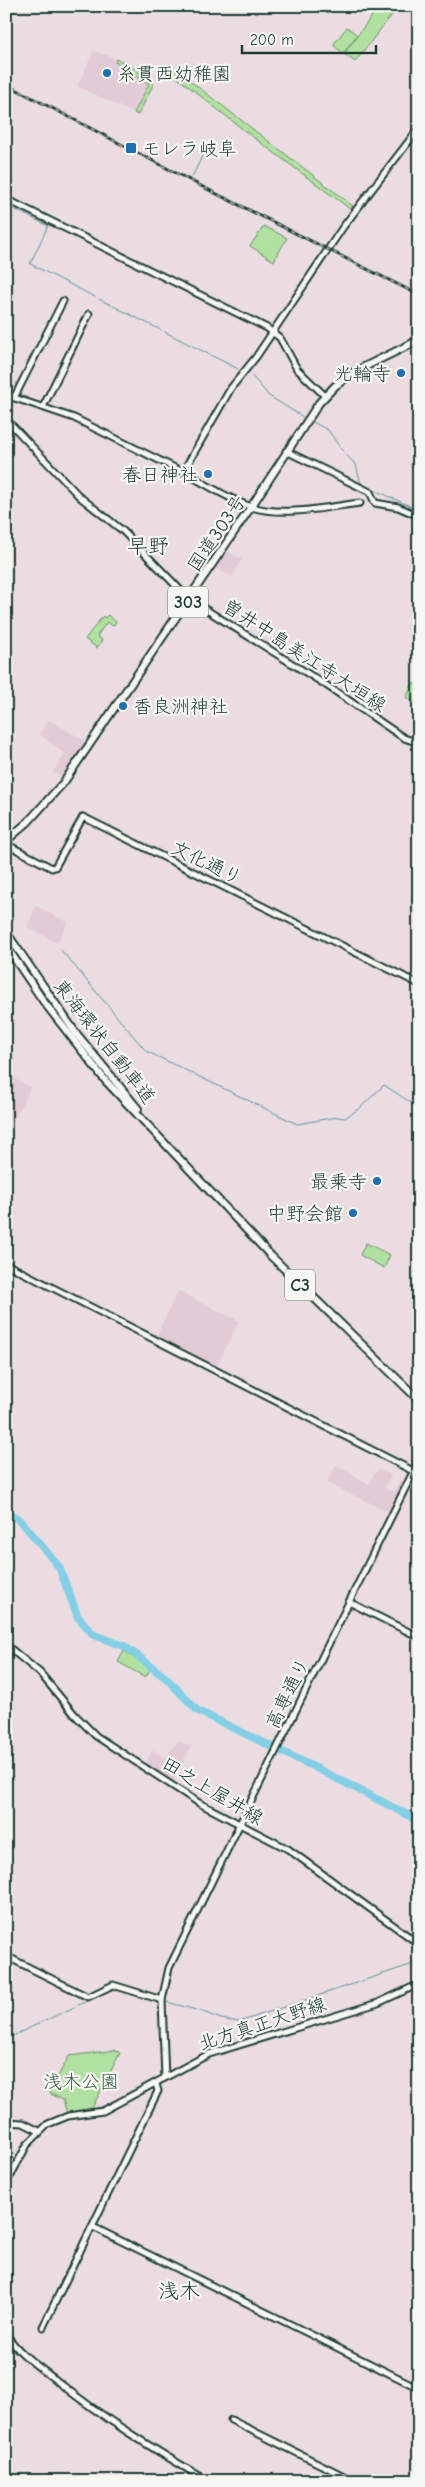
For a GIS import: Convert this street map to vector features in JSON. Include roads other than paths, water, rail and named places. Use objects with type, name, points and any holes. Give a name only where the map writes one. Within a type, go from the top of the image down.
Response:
[{"type":"highway","name":"国道303号","points":[[6,843],[64,782],[252,507],[286,450],[325,396],[361,368],[419,340]]},
{"type":"highway","name":"東海環状自動車道","points":[[6,932],[75,1032],[186,1165]]},
{"type":"highway","name":"東海環状自動車道","points":[[6,946],[44,1002],[90,1062],[318,1303],[419,1400]]},
{"type":"street","points":[[183,472],[231,388],[273,332],[344,227],[419,128]]},
{"type":"street","points":[[6,199],[273,332],[282,342],[297,369],[325,396]]},
{"type":"street","points":[[14,398],[62,301]]},
{"type":"street","points":[[43,407],[89,314]]},
{"type":"street","points":[[6,395],[74,418],[252,507],[277,511],[360,503]]},
{"type":"street","name":"曽井中島美江寺大垣線","points":[[6,419],[76,492],[123,531],[189,599],[326,685],[404,738],[419,743]]},
{"type":"street","points":[[286,450],[370,492],[375,503],[398,507],[419,516]]},
{"type":"street","name":"文化通り","points":[[6,843],[52,868],[55,867],[83,817],[419,984]]},
{"type":"street","points":[[6,1264],[416,1472]]},
{"type":"street","name":"高専通り","points":[[165,2078],[162,2000],[169,1968],[349,1602],[416,1472],[419,1460]]},
{"type":"street","points":[[349,1602],[419,1637]]},
{"type":"street","name":"田之上屋井線","points":[[6,1644],[40,1673],[75,1715],[96,1736],[193,1799],[239,1825],[288,1849],[419,1944]]},
{"type":"street","points":[[6,1956],[88,1997],[113,1985],[162,2000]]},
{"type":"street","name":"北方真正大野線","points":[[6,2184],[27,2145],[39,2131],[63,2118],[103,2111],[209,2054],[378,2003],[419,1984]]},
{"type":"street","points":[[43,2327],[158,2092],[156,2084]]},
{"type":"street","points":[[6,2122],[23,2123],[39,2131]]},
{"type":"street","points":[[92,2227],[419,2388]]},
{"type":"street","points":[[6,2334],[12,2344]]},
{"type":"street","points":[[6,2338],[96,2412],[208,2481]]},
{"type":"street","points":[[231,2420],[354,2481]]},
{"type":"waterway","points":[[192,177],[208,144]]},
{"type":"waterway","points":[[6,205],[48,226],[30,264],[95,297]]},
{"type":"waterway","points":[[99,299],[161,330]]},
{"type":"waterway","points":[[165,332],[238,369]]},
{"type":"waterway","points":[[252,376],[269,396],[303,417]]},
{"type":"waterway","points":[[311,421],[328,430],[341,449],[356,465],[361,484],[419,510]]},
{"type":"waterway","points":[[61,950],[146,1051],[297,1124],[337,1117],[345,1118],[360,1108],[384,1085],[419,1108]]},
{"type":"waterway","points":[[6,1513],[17,1518],[26,1527],[59,1567],[78,1617],[94,1635],[124,1646],[135,1654],[166,1678],[198,1711],[410,1816],[419,1825]]},
{"type":"waterway","points":[[167,2002],[221,2019],[239,2022],[419,1962]]},
{"type":"waterway","points":[[6,2039],[87,2001]]},
{"type":"railway","points":[[6,84],[201,186],[419,295]]},
{"type":"place","name":"糸貫西幼稚園","points":[[107,73]]},
{"type":"place","name":"モレラ岐阜","points":[[131,148]]},
{"type":"place","name":"光輪寺","points":[[401,373]]},
{"type":"place","name":"春日神社","points":[[208,474]]},
{"type":"place","name":"香良洲神社","points":[[123,706]]},
{"type":"place","name":"最乗寺","points":[[377,1181]]},
{"type":"place","name":"中野会館","points":[[353,1213]]},
{"type":"district","name":"早野","points":[[148,546]]},
{"type":"district","name":"浅木","points":[[179,2291]]},
{"type":"park label","name":"浅木公園","points":[[81,2081]]}]
